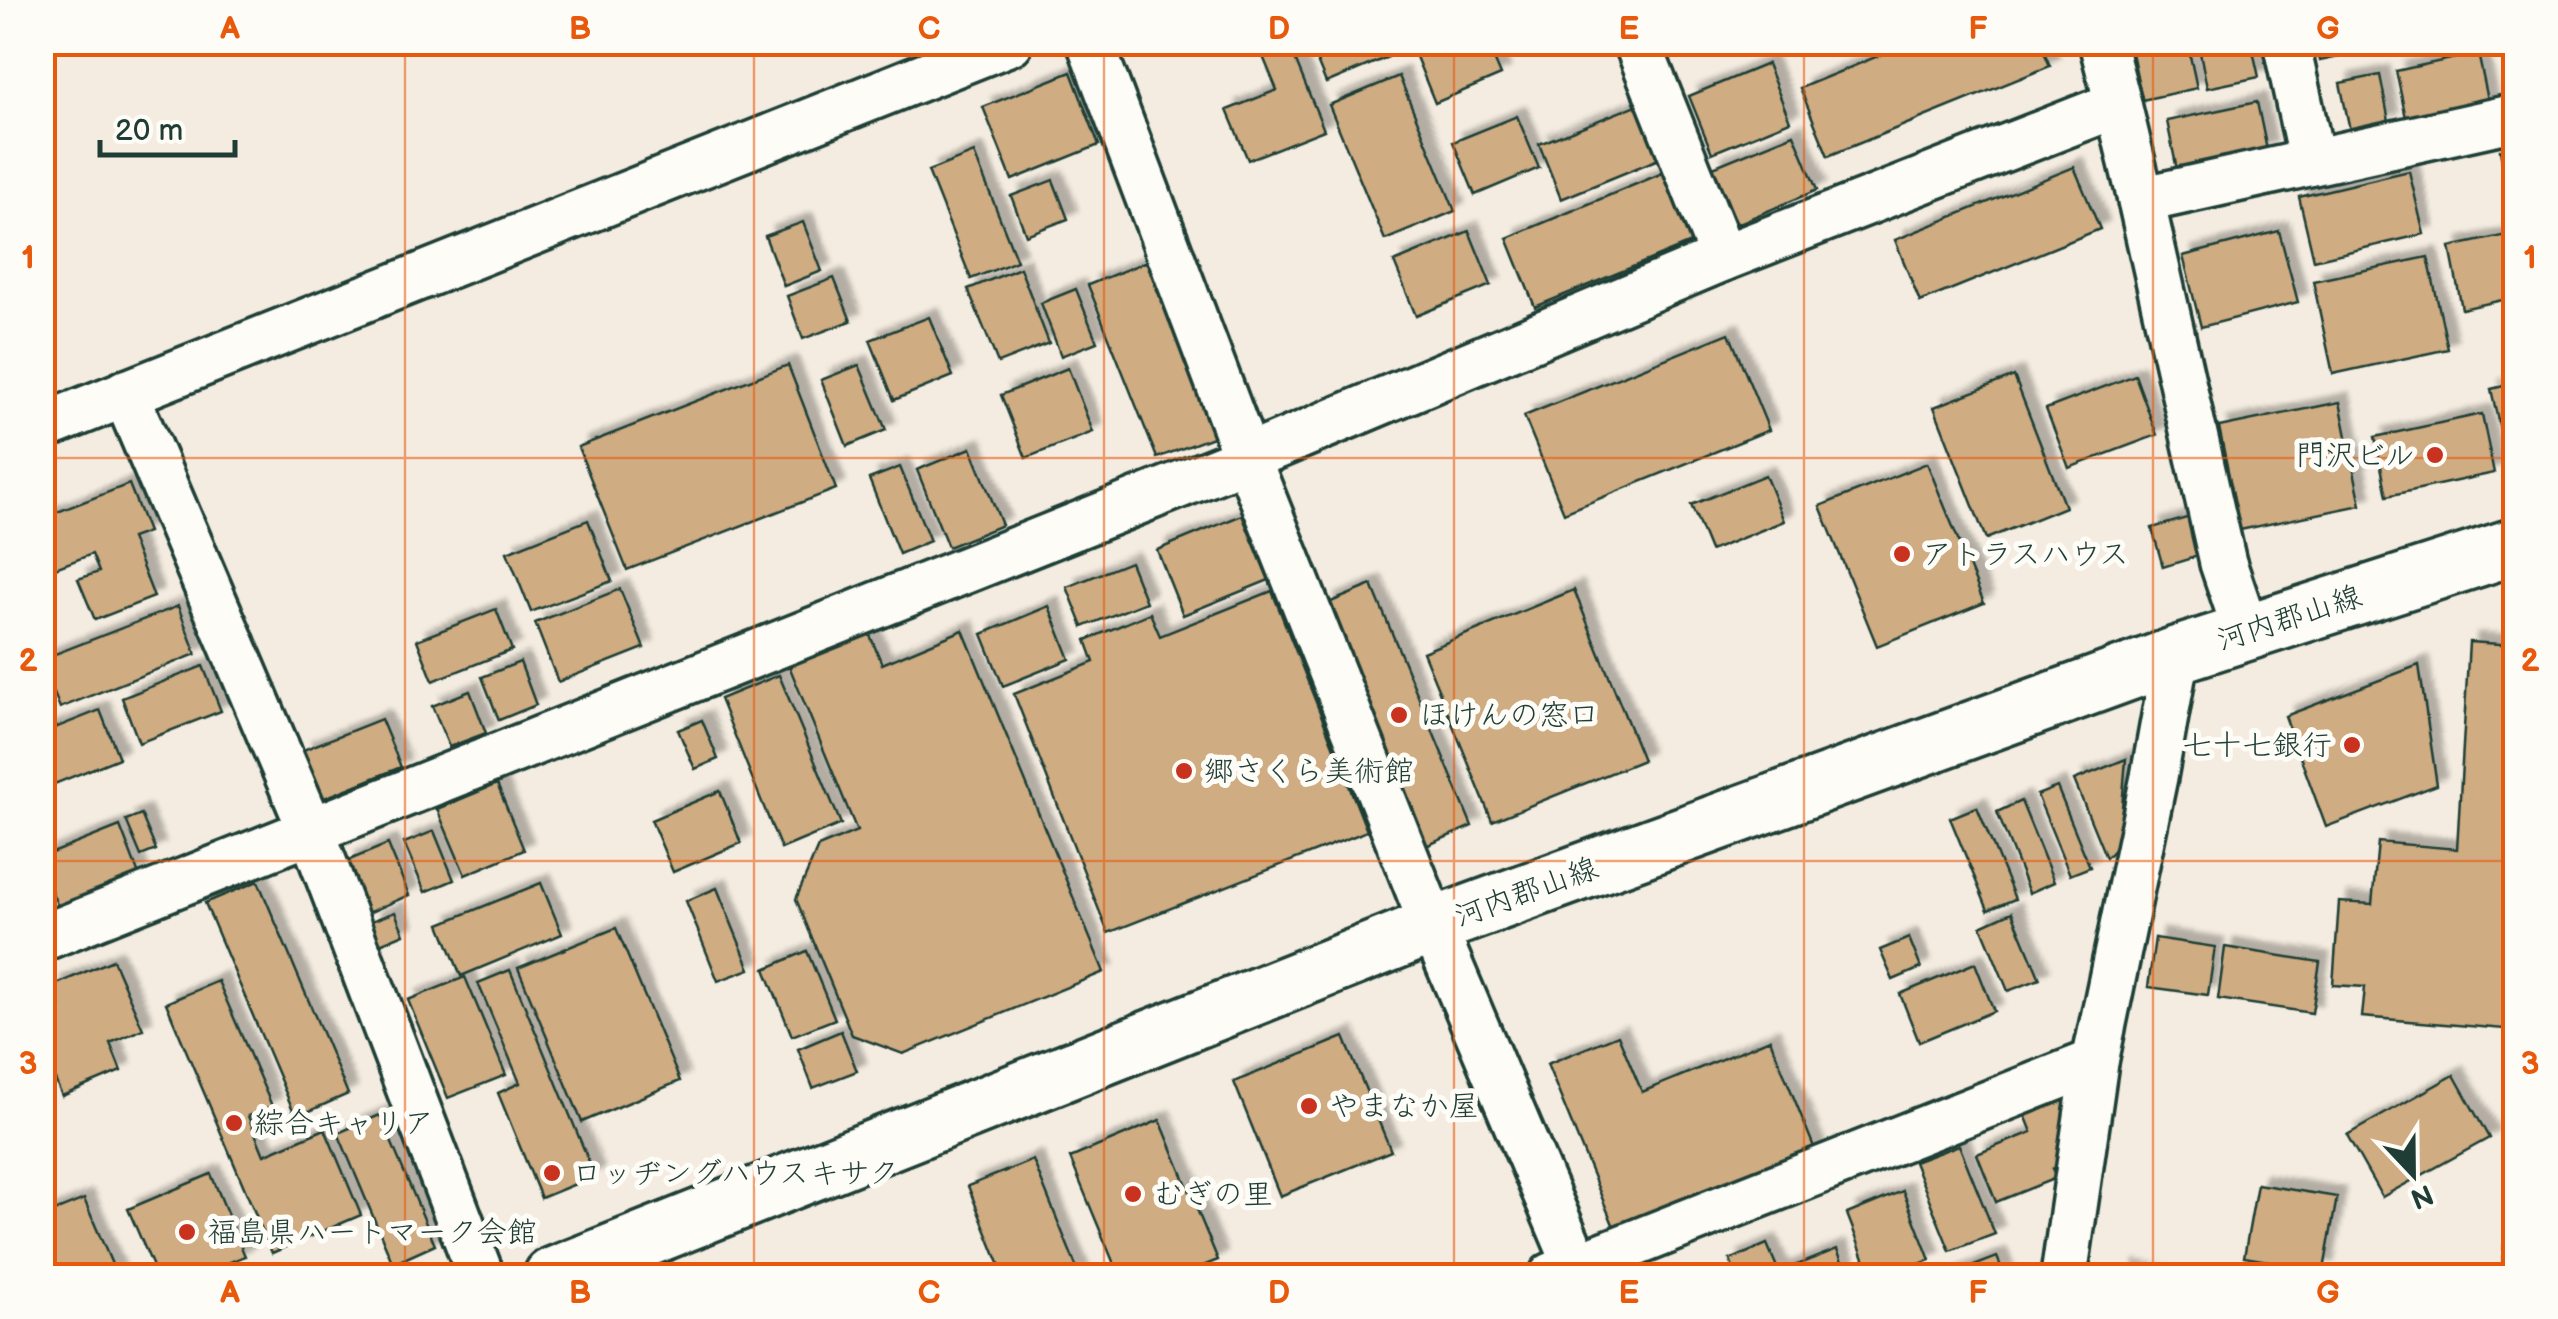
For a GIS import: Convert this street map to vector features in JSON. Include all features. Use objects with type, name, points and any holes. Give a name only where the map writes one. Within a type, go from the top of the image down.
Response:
[{"type":"main road","name":"河内郡山線","points":[[552,1276],[1434,926],[2176,655],[2516,546]]},
{"type":"street","points":[[42,427],[1010,42]]},
{"type":"street","points":[[1090,42],[1246,458],[1570,1273],[2096,1062]]},
{"type":"street","points":[[1637,42],[1723,258]]},
{"type":"street","points":[[2102,42],[2223,563],[2246,631]]},
{"type":"street","points":[[2286,42],[2312,162]]},
{"type":"street","points":[[42,938],[1246,458],[1723,258],[2118,104]]},
{"type":"street","points":[[2141,200],[2516,117]]},
{"type":"street","points":[[125,393],[311,830],[481,1276]]},
{"type":"street","points":[[2064,1276],[2096,1062],[2176,655]]},
{"type":"building","points":[[1257,42],[1288,42],[1324,130],[1248,160],[1227,110],[1277,90]]},
{"type":"building","points":[[1309,42],[1382,42],[1388,57],[1326,83]]},
{"type":"building","points":[[1410,42],[1487,42],[1501,75],[1435,103]]},
{"type":"building","points":[[1912,42],[2040,42],[2050,66],[1828,156],[1800,88]]},
{"type":"building","points":[[2157,42],[2187,42],[2197,88],[2142,100],[2131,48]]},
{"type":"building","points":[[2198,42],[2251,42],[2259,77],[2207,88]]},
{"type":"building","points":[[2316,42],[2374,42],[2376,49],[2320,61]]},
{"type":"building","points":[[2478,53],[2491,114],[2409,132],[2396,71]]},
{"type":"building","points":[[2516,53],[2516,85],[2509,54]]},
{"type":"building","points":[[1767,64],[1790,121],[1712,153],[1689,96]]},
{"type":"building","points":[[1071,72],[1099,145],[1012,180],[983,107]]},
{"type":"building","points":[[2380,75],[2389,121],[2350,130],[2340,83]]},
{"type":"building","points":[[1399,76],[1455,211],[1385,240],[1329,105]]},
{"type":"building","points":[[2257,102],[2267,150],[2177,170],[2167,121]]},
{"type":"building","points":[[1639,104],[1661,158],[1561,199],[1539,144]]},
{"type":"building","points":[[1517,116],[1539,168],[1475,195],[1453,142]]},
{"type":"building","points":[[1794,134],[1817,190],[1737,224],[1713,167]]},
{"type":"building","points":[[2516,148],[2516,203],[2509,204],[2500,150]]},
{"type":"building","points":[[974,153],[1017,261],[971,279],[928,171]]},
{"type":"building","points":[[2074,167],[2100,229],[1920,302],[1895,240]]},
{"type":"building","points":[[2409,171],[2424,234],[2314,260],[2299,197]]},
{"type":"building","points":[[1665,172],[1693,242],[1535,307],[1507,238]]},
{"type":"building","points":[[1053,180],[1068,219],[1026,235],[1011,196]]},
{"type":"building","points":[[803,222],[822,271],[784,286],[765,236]]},
{"type":"building","points":[[1469,231],[1491,285],[1416,316],[1394,262]]},
{"type":"building","points":[[2279,231],[2298,302],[2201,327],[2183,256]]},
{"type":"building","points":[[2516,233],[2516,297],[2462,309],[2450,247]]},
{"type":"building","points":[[2428,257],[2448,349],[2333,374],[2313,281]]},
{"type":"building","points":[[1150,260],[1218,435],[1157,458],[1088,285]]},
{"type":"building","points":[[1020,268],[1049,343],[998,363],[968,289]]},
{"type":"building","points":[[834,278],[851,321],[803,339],[787,296]]},
{"type":"building","points":[[1076,289],[1097,342],[1061,356],[1041,303]]},
{"type":"building","points":[[929,317],[953,376],[894,400],[870,340]]},
{"type":"building","points":[[1729,333],[1769,430],[1564,513],[1524,416]]},
{"type":"building","points":[[788,365],[836,489],[627,570],[578,447]]},
{"type":"building","points":[[859,365],[886,430],[847,446],[821,380]]},
{"type":"building","points":[[1068,368],[1093,432],[1026,458],[1001,395]]},
{"type":"building","points":[[2135,375],[2157,435],[2069,468],[2046,409]]},
{"type":"building","points":[[2014,376],[2065,507],[1986,539],[1934,407]]},
{"type":"building","points":[[2516,383],[2516,464],[2508,465],[2491,389]]},
{"type":"building","points":[[2340,402],[2361,505],[2240,530],[2219,427]]},
{"type":"building","name":"門沢ビル","points":[[2482,414],[2494,473],[2387,496],[2375,437]]},
{"type":"building","points":[[971,448],[1002,525],[948,547],[917,470]]},
{"type":"building","name":"アトラスハウス","points":[[1927,463],[1984,603],[1877,646],[1820,506]]},
{"type":"building","points":[[900,467],[930,541],[899,554],[869,479]]},
{"type":"building","points":[[1765,475],[1784,521],[1710,551],[1691,505]]},
{"type":"building","points":[[129,484],[148,532],[131,538],[154,597],[95,620],[78,579],[99,572],[92,554],[42,573],[42,541],[49,539],[42,518]]},
{"type":"building","points":[[1242,515],[1269,580],[1183,615],[1157,550]]},
{"type":"building","points":[[2197,515],[2208,553],[2163,567],[2152,528]]},
{"type":"building","points":[[588,520],[612,581],[531,612],[507,552]]},
{"type":"building","points":[[1130,562],[1146,602],[1083,627],[1067,587]]},
{"type":"building","name":"ほけんの窓口","points":[[1372,585],[1472,826],[1426,846],[1326,604]]},
{"type":"building","points":[[620,589],[644,648],[558,682],[535,623]]},
{"type":"building","points":[[1574,590],[1643,760],[1492,821],[1423,652]]},
{"type":"building","points":[[1272,591],[1367,831],[1108,933],[1014,694],[1094,662],[1086,640],[1150,613],[1160,636]]},
{"type":"building","points":[[178,606],[196,654],[60,708],[42,659]]},
{"type":"building","points":[[1049,606],[1070,659],[1003,686],[982,634]]},
{"type":"building","points":[[496,609],[512,650],[433,681],[417,640]]},
{"type":"building","points":[[867,628],[882,664],[963,630],[1104,972],[903,1054],[852,1035],[796,899],[818,847],[857,831],[787,661]]},
{"type":"building","points":[[2469,642],[2516,645],[2516,1030],[2362,1017],[2365,987],[2333,985],[2339,902],[2372,904],[2378,842],[2457,849]]},
{"type":"building","points":[[520,662],[536,705],[499,720],[482,677]]},
{"type":"building","points":[[2419,665],[2437,785],[2326,827],[2285,716]]},
{"type":"building","points":[[203,666],[221,711],[139,743],[122,698]]},
{"type":"building","points":[[779,675],[841,824],[781,849],[720,699]]},
{"type":"building","points":[[470,691],[486,733],[449,747],[432,706]]},
{"type":"building","points":[[100,710],[119,758],[42,789],[42,733]]},
{"type":"building","points":[[381,719],[401,767],[322,799],[303,750]]},
{"type":"building","points":[[702,720],[718,759],[695,769],[678,730]]},
{"type":"building","points":[[2126,759],[2119,844],[2106,858],[2074,780]]},
{"type":"building","points":[[497,784],[524,850],[465,875],[437,809]]},
{"type":"building","points":[[2057,787],[2090,867],[2070,875],[2037,795]]},
{"type":"building","points":[[720,791],[741,843],[673,872],[651,820]]},
{"type":"building","points":[[2021,801],[2054,882],[2029,893],[1997,812]]},
{"type":"building","points":[[1977,807],[2015,899],[1988,910],[1950,818]]},
{"type":"building","points":[[141,814],[156,850],[141,856],[126,820]]},
{"type":"building","points":[[120,826],[139,875],[58,907],[42,868],[42,857]]},
{"type":"building","points":[[434,831],[454,880],[425,892],[404,843]]},
{"type":"building","points":[[388,844],[409,895],[368,913],[347,861]]},
{"type":"building","points":[[258,881],[348,1094],[296,1117],[205,903]]},
{"type":"building","points":[[541,883],[562,934],[461,976],[440,924]]},
{"type":"building","points":[[717,888],[750,969],[718,981],[686,901]]},
{"type":"building","points":[[395,912],[404,934],[380,944],[371,921]]},
{"type":"building","points":[[2012,912],[2040,979],[2008,991],[1981,926]]},
{"type":"building","points":[[616,928],[680,1081],[582,1122],[518,968]]},
{"type":"building","points":[[1909,938],[1921,968],[1893,980],[1880,950]]},
{"type":"building","points":[[2155,938],[2215,947],[2208,995],[2148,987]]},
{"type":"building","points":[[2225,947],[2320,962],[2312,1013],[2218,999]]},
{"type":"building","points":[[807,951],[835,1019],[792,1036],[765,969]]},
{"type":"building","points":[[113,960],[143,1029],[110,1043],[121,1071],[62,1096],[42,1049],[42,1013],[60,1006],[52,986]]},
{"type":"building","points":[[1975,963],[1994,1011],[1919,1042],[1900,994]]},
{"type":"building","points":[[510,970],[595,1176],[541,1198],[498,1093],[520,1083],[478,983]]},
{"type":"building","points":[[465,977],[506,1075],[448,1098],[408,1000]]},
{"type":"building","name":"綜合キャリア","points":[[218,981],[272,1106],[248,1116],[264,1155],[325,1129],[361,1215],[272,1253],[166,1003]]},
{"type":"building","points":[[841,1031],[857,1071],[813,1088],[798,1049]]},
{"type":"building","points":[[1618,1035],[1642,1092],[1770,1039],[1818,1157],[1619,1239],[1547,1064]]},
{"type":"building","points":[[1344,1037],[1391,1151],[1280,1196],[1234,1082]]},
{"type":"building","points":[[2454,1075],[2489,1138],[2382,1197],[2347,1135]]},
{"type":"building","points":[[2069,1093],[2064,1164],[2052,1169],[2056,1178],[1996,1202],[1977,1154],[2032,1132],[2023,1110]]},
{"type":"building","points":[[380,1115],[435,1245],[393,1264],[338,1133]]},
{"type":"building","points":[[1160,1120],[1218,1260],[1178,1276],[1119,1276],[1070,1158]]},
{"type":"building","points":[[1959,1145],[1995,1234],[1950,1251],[1914,1162]]},
{"type":"building","points":[[1033,1160],[1080,1276],[1004,1276],[968,1186]]},
{"type":"building","points":[[2511,1172],[2516,1172],[2516,1276],[2501,1276]]},
{"type":"building","name":"福島県ハートマーク会館","points":[[211,1174],[245,1256],[196,1276],[157,1276],[128,1209]]},
{"type":"building","points":[[2257,1184],[2337,1197],[2324,1270],[2244,1257]]},
{"type":"building","points":[[1903,1191],[1930,1260],[1887,1276],[1871,1276],[1847,1214]]},
{"type":"building","points":[[84,1199],[117,1276],[42,1276],[42,1216]]},
{"type":"building","points":[[1767,1244],[1779,1272],[1837,1249],[1848,1276],[1736,1276],[1730,1260]]},
{"type":"building","points":[[1997,1257],[2005,1276],[1948,1276]]},
{"type":"building","points":[[2126,1270],[2160,1276],[2125,1276]]},
{"type":"place","name":"門沢ビル","points":[[2435,455]]},
{"type":"place","name":"アトラスハウス","points":[[1902,554]]},
{"type":"place","name":"ほけんの窓口","points":[[1399,715]]},
{"type":"place","name":"七十七銀行","points":[[2352,745]]},
{"type":"place","name":"郷さくら美術館","points":[[1184,771]]},
{"type":"place","name":"やまなか屋","points":[[1309,1106]]},
{"type":"place","name":"綜合キャリア","points":[[234,1123]]},
{"type":"place","name":"ロッヂングハウスキサク","points":[[552,1173]]},
{"type":"place","name":"むぎの里","points":[[1133,1194]]},
{"type":"place","name":"福島県ハートマーク会館","points":[[187,1232]]}]
